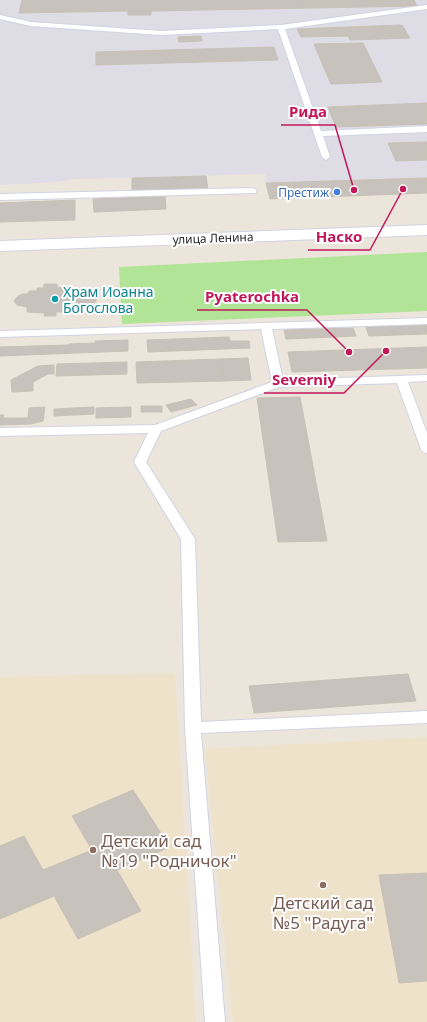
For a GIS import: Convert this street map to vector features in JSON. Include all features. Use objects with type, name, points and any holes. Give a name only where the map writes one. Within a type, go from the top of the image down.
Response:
[{"type":"main road","name":"улица Ленина","points":[[0,246],[427,230]]},
{"type":"lane","points":[[0,17],[30,24],[161,33],[281,26],[427,7]]},
{"type":"lane","points":[[281,26],[326,157]]},
{"type":"lane","points":[[318,134],[427,129]]},
{"type":"lane","points":[[0,197],[252,191]]},
{"type":"lane","points":[[0,334],[427,321]]},
{"type":"lane","points":[[266,326],[278,384]]},
{"type":"lane","points":[[0,432],[156,429],[278,384],[427,378]]},
{"type":"lane","points":[[401,380],[427,448]]},
{"type":"lane","points":[[156,429],[140,462],[188,539],[194,728],[216,1022]]},
{"type":"lane","points":[[194,728],[427,717]]},
{"type":"shaded area","points":[[0,0],[427,0],[427,178],[266,183],[265,174],[73,179],[57,182],[0,185]]},
{"type":"shaded area","name":"Детский сад №19 \"Родничок\"","points":[[175,673],[196,1022],[0,1022],[0,677]]},
{"type":"shaded area","name":"Детский сад №5 \"Радуга\"","points":[[427,737],[427,1022],[233,1022],[205,749]]},
{"type":"green space","points":[[427,252],[427,311],[122,324],[119,267]]},
{"type":"building","points":[[22,0],[414,0],[417,6],[151,11],[151,15],[128,15],[128,11],[19,13]]},
{"type":"building","points":[[402,25],[410,38],[350,40],[348,36],[301,37],[297,29]]},
{"type":"building","points":[[201,36],[202,41],[179,42],[178,37]]},
{"type":"building","points":[[363,43],[382,82],[331,84],[314,44]]},
{"type":"building","points":[[274,47],[278,60],[96,65],[96,52]]},
{"type":"building","points":[[427,103],[427,124],[336,127],[328,107]]},
{"type":"building","points":[[427,142],[427,160],[396,161],[388,143]]},
{"type":"building","points":[[206,176],[208,190],[132,192],[132,178]]},
{"type":"building","points":[[427,178],[427,193],[270,199],[266,183]]},
{"type":"building","points":[[165,196],[166,209],[94,212],[93,199]]},
{"type":"building","points":[[75,200],[75,220],[0,222],[0,203]]},
{"type":"building","name":"Храм Иоанна Богослова","points":[[44,284],[57,284],[57,287],[73,289],[73,293],[89,292],[89,294],[96,294],[96,302],[72,305],[72,309],[63,309],[63,312],[56,312],[56,316],[44,316],[45,313],[27,312],[27,307],[17,305],[14,301],[22,294],[28,294],[29,291],[37,291],[37,288],[44,288]]},
{"type":"building","points":[[427,325],[427,334],[369,336],[366,327]]},
{"type":"building","points":[[353,328],[356,336],[286,339],[284,330]]},
{"type":"building","points":[[229,337],[230,341],[249,341],[250,348],[148,352],[147,340]]},
{"type":"building","points":[[128,340],[128,351],[0,356],[0,347],[69,345],[95,343],[95,341]]},
{"type":"building","points":[[427,347],[427,368],[292,372],[288,352]]},
{"type":"building","points":[[248,358],[251,380],[224,381],[221,359]]},
{"type":"building","points":[[221,359],[224,381],[137,383],[136,362]]},
{"type":"building","points":[[127,362],[127,374],[56,376],[57,364]]},
{"type":"building","points":[[54,365],[54,374],[48,374],[33,382],[33,391],[12,392],[11,380],[38,366]]},
{"type":"building","points":[[300,397],[327,541],[278,542],[257,398]]},
{"type":"building","points":[[191,399],[197,405],[171,412],[166,405]]},
{"type":"building","points":[[141,406],[162,406],[162,412],[141,412]]},
{"type":"building","points":[[45,407],[43,421],[31,424],[0,425],[0,415],[4,415],[3,418],[28,418],[29,408]]},
{"type":"building","points":[[94,407],[94,414],[54,416],[54,409]]},
{"type":"building","points":[[131,407],[131,417],[96,418],[96,408]]},
{"type":"building","points":[[408,674],[416,701],[254,713],[249,686]]},
{"type":"building","points":[[133,790],[170,847],[117,870],[141,911],[78,939],[54,896],[0,919],[0,846],[24,836],[43,870],[92,850],[72,816]]},
{"type":"building","points":[[427,873],[427,981],[399,983],[379,875]]},
{"type":"place","name":"Наско","points":[[403,189]]},
{"type":"place","name":"Рида","points":[[354,190]]},
{"type":"place","name":"Престиж","points":[[337,192]]},
{"type":"place","name":"Храм Иоанна Богослова","points":[[55,299]]},
{"type":"place","name":"Severniy","points":[[386,351]]},
{"type":"place","name":"Pyaterochka","points":[[349,352]]},
{"type":"place","name":"Детский сад №19 \"Родничок\"","points":[[93,850]]},
{"type":"place","name":"Детский сад №5 \"Радуга\"","points":[[323,885]]}]
